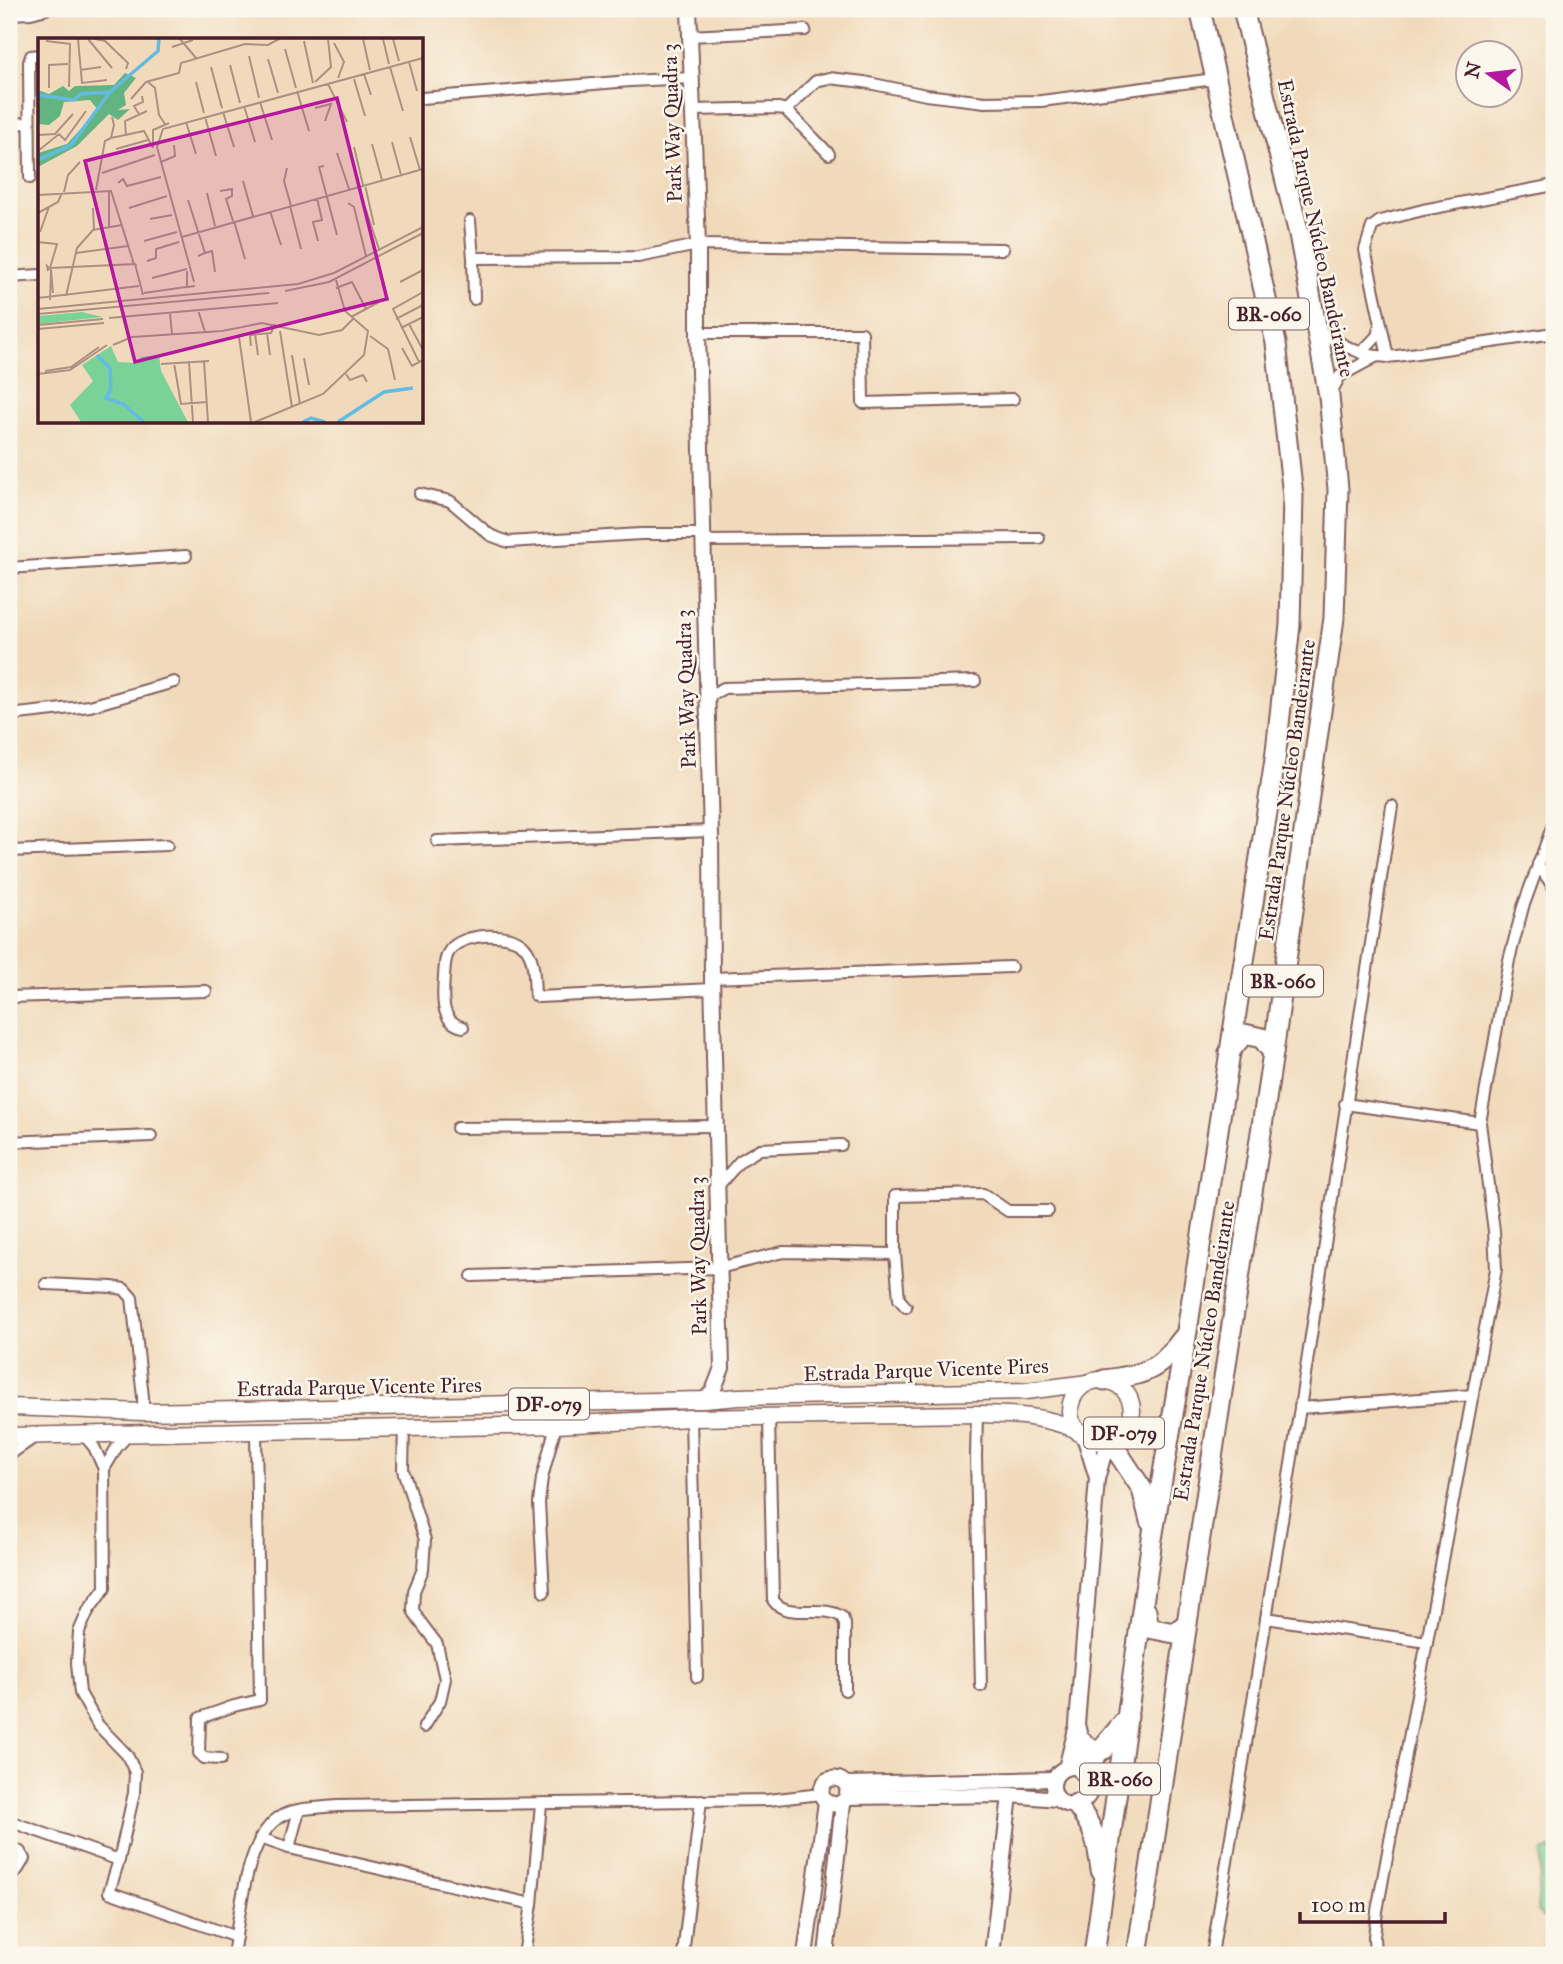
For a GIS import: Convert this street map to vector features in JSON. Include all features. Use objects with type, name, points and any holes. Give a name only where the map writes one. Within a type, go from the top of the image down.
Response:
[{"type":"highway","name":"Estrada Parque Núcleo Bandeirante","points":[[1094,1955],[1152,1539],[1187,1331],[1275,760],[1290,625],[1293,496],[1276,343],[1200,9]]},
{"type":"highway","name":"Estrada Parque Núcleo Bandeirante","points":[[1137,1955],[1273,1053],[1334,618],[1338,489],[1329,396],[1298,234],[1243,9]]},
{"type":"highway","points":[[1229,1052],[1244,1034],[1262,1038],[1273,1053]]},
{"type":"highway","points":[[1096,1381],[1129,1377],[1153,1369],[1172,1353],[1187,1331]]},
{"type":"highway","points":[[1109,1443],[1142,1489],[1149,1507],[1152,1539]]},
{"type":"highway","points":[[1145,1603],[1149,1628],[1174,1633],[1186,1624]]},
{"type":"highway","points":[[1076,1769],[1104,1749],[1129,1716]]},
{"type":"highway","points":[[1079,1732],[1091,1750],[1104,1749]]},
{"type":"highway","points":[[1067,1802],[1090,1823],[1096,1837],[1104,1894]]},
{"type":"main road","name":"Estrada Parque Vicente Pires","points":[[9,1407],[143,1412],[704,1400],[1026,1391],[1096,1381]]},
{"type":"main road","name":"Estrada Parque Vicente Pires","points":[[1081,1433],[1071,1416],[1072,1400],[1081,1387],[1096,1381]]},
{"type":"main road","name":"DF-079","points":[[1096,1381],[1111,1382],[1124,1391],[1131,1405],[1131,1420],[1128,1426],[1118,1438],[1109,1443]]},
{"type":"main road","points":[[446,1406],[442,1415],[444,1424],[448,1427]]},
{"type":"main road","name":"Estrada Parque Vicente Pires","points":[[9,1436],[977,1414],[1050,1419],[1092,1441],[1109,1443]]},
{"type":"street","points":[[9,14],[46,9]]},
{"type":"street","name":"Park Way Quadra 3","points":[[689,9],[698,245],[722,1368],[731,1389],[738,1397]]},
{"type":"street","points":[[690,36],[805,30]]},
{"type":"street","points":[[30,178],[29,62],[31,56],[38,55]]},
{"type":"street","points":[[424,98],[691,78]]},
{"type":"street","points":[[786,110],[816,82],[830,78],[926,95],[985,102],[1041,101],[1215,79]]},
{"type":"street","points":[[692,110],[786,110],[829,154]]},
{"type":"street","points":[[9,124],[29,123]]},
{"type":"street","points":[[1388,357],[1365,250],[1367,236],[1372,228],[1380,221],[1423,210],[1554,185]]},
{"type":"street","points":[[471,221],[474,299]]},
{"type":"street","points":[[472,258],[638,257],[698,245],[1003,249]]},
{"type":"street","points":[[9,277],[38,275]]},
{"type":"street","points":[[1361,353],[1377,336],[1380,325]]},
{"type":"street","points":[[1318,330],[1344,347],[1376,357],[1554,333]]},
{"type":"street","points":[[698,333],[862,333],[863,403],[1013,399]]},
{"type":"street","points":[[1329,396],[1340,376],[1376,357]]},
{"type":"street","points":[[420,494],[450,501],[490,535],[508,542],[641,534],[703,538],[1039,538]]},
{"type":"street","points":[[9,568],[186,556]]},
{"type":"street","points":[[706,679],[724,688]]},
{"type":"street","points":[[707,697],[724,688],[975,681]]},
{"type":"street","points":[[9,715],[90,706],[174,682]]},
{"type":"street","points":[[1212,1955],[1300,1408],[1392,806]]},
{"type":"street","points":[[1375,1955],[1377,1911],[1496,1269],[1494,1231],[1480,1123],[1509,960],[1523,906],[1554,822]]},
{"type":"street","points":[[437,841],[711,831]]},
{"type":"street","points":[[9,851],[167,845]]},
{"type":"street","points":[[1538,864],[1554,888]]},
{"type":"street","points":[[463,1027],[455,1026],[444,1007],[445,961],[449,950],[459,940],[472,937],[490,936],[523,944],[533,969],[538,997],[1011,967]]},
{"type":"street","points":[[9,997],[206,992]]},
{"type":"street","points":[[1345,1104],[1480,1123]]},
{"type":"street","points":[[457,1128],[716,1126]]},
{"type":"street","points":[[9,1142],[151,1136]]},
{"type":"street","points":[[718,1186],[740,1161],[760,1149],[841,1145]]},
{"type":"street","points":[[906,1307],[899,1299],[895,1254],[895,1195],[983,1194],[1008,1211],[1048,1211]]},
{"type":"street","points":[[471,1276],[719,1268],[783,1252],[895,1254]]},
{"type":"street","points":[[46,1284],[112,1286],[128,1292],[132,1298],[143,1412]]},
{"type":"street","name":"Park Way Quadra 3","points":[[704,1400],[713,1391],[722,1368]]},
{"type":"street","points":[[1300,1408],[1473,1395]]},
{"type":"street","points":[[977,1414],[981,1686]]},
{"type":"street","points":[[769,1418],[773,1600],[776,1605],[787,1610],[828,1610],[842,1617],[845,1624],[845,1690]]},
{"type":"street","points":[[691,1419],[697,1676]]},
{"type":"street","points":[[544,1592],[540,1488],[556,1425]]},
{"type":"street","points":[[404,1427],[403,1470],[425,1540],[423,1569],[414,1591],[414,1610],[437,1644],[445,1679],[440,1701],[424,1727]]},
{"type":"street","points":[[221,1759],[204,1758],[199,1753],[200,1718],[260,1700],[256,1431]]},
{"type":"street","points":[[1081,1433],[1097,1479]]},
{"type":"street","points":[[83,1434],[94,1447],[104,1469],[106,1588],[88,1611],[79,1632],[77,1663],[80,1693],[98,1725],[127,1755],[135,1772],[134,1793],[109,1892],[236,1937]]},
{"type":"street","points":[[104,1469],[117,1447],[129,1434]]},
{"type":"street","points":[[9,1455],[38,1436]]},
{"type":"street","points":[[1076,1769],[1097,1479],[1109,1443]]},
{"type":"street","points":[[1266,1618],[1427,1643]]},
{"type":"street","points":[[845,1795],[1010,1795],[1067,1802],[1085,1799],[1090,1790],[1089,1780],[1076,1769],[1061,1770],[1054,1779],[1053,1790],[1067,1802]]},
{"type":"street","points":[[805,1955],[823,1784],[827,1780],[837,1778],[845,1795],[826,1955]]},
{"type":"street","points":[[233,1955],[251,1858],[260,1838],[271,1824],[284,1815],[299,1810],[337,1806],[823,1798],[831,1805],[845,1795],[1054,1779]]},
{"type":"street","points":[[992,1955],[1010,1795]]},
{"type":"street","points":[[683,1955],[701,1800]]},
{"type":"street","points":[[524,1955],[532,1904],[541,1804]]},
{"type":"street","points":[[289,1847],[299,1810]]},
{"type":"street","points":[[9,1821],[119,1860]]},
{"type":"street","points":[[260,1838],[532,1904]]},
{"type":"street","points":[[9,1846],[20,1852],[24,1859],[9,1878]]},
{"type":"street","points":[[815,1880],[834,1883]]},
{"type":"street","points":[[1147,1887],[1148,1955]]},
{"type":"green space","points":[[1554,1848],[1554,1929],[1537,1911],[1542,1852]]}]
